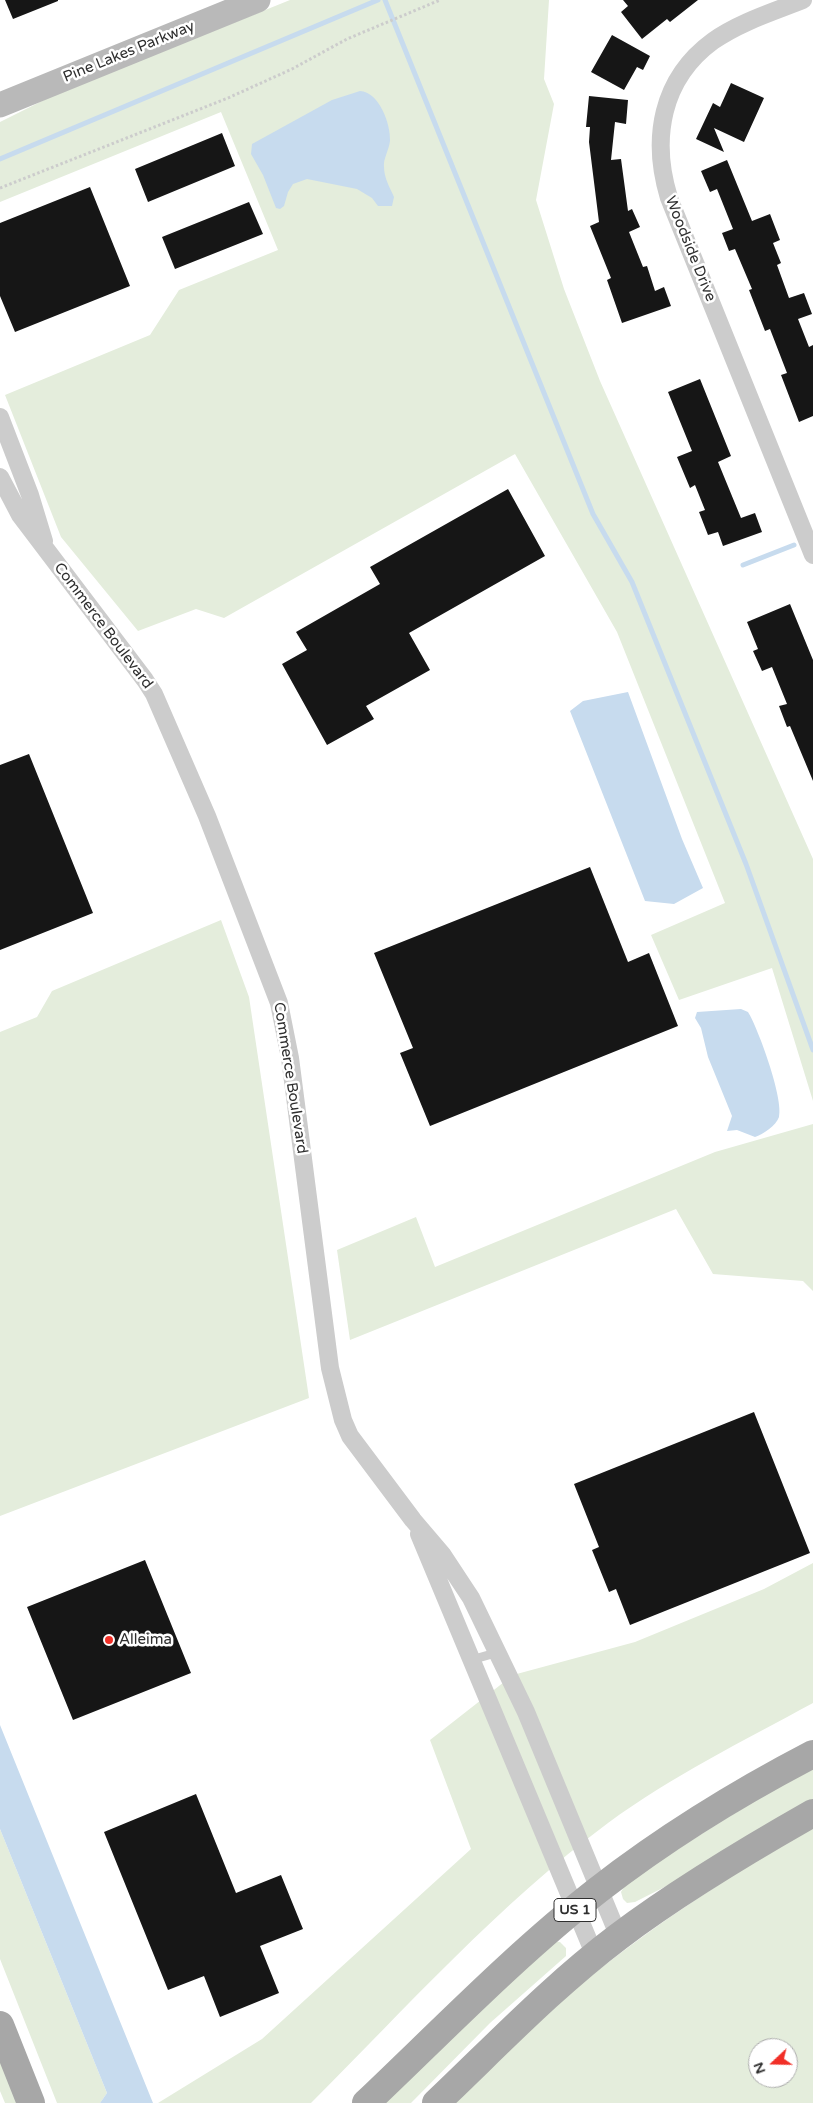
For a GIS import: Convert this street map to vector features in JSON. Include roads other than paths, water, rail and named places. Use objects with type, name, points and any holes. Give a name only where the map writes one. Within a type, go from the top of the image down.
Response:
[{"type":"main road","name":"US 1","points":[[366,2103],[484,1990],[598,1890],[696,1821],[747,1790],[813,1754]]},
{"type":"main road","points":[[436,2103],[505,2037],[595,1956],[619,1937],[722,1867],[813,1813]]},
{"type":"main road","points":[[0,2025],[31,2103]]},
{"type":"street","name":"Pine Lakes Parkway","points":[[0,105],[258,0]]},
{"type":"street","name":"Woodside Drive","points":[[803,0],[732,30],[714,41],[693,60],[681,75],[668,100],[660,129],[659,149],[661,171],[669,198],[813,555]]},
{"type":"street","name":"Commerce Boulevard","points":[[0,417],[30,495],[47,551]]},
{"type":"street","name":"Commerce Boulevard","points":[[0,477],[20,516],[130,659],[154,694],[204,811],[274,988],[290,1058],[330,1368],[340,1412],[350,1436],[413,1520]]},
{"type":"street","points":[[413,1520],[442,1554],[463,1584],[499,1652],[544,1754],[598,1890],[619,1937]]},
{"type":"street","points":[[413,1520],[595,1956]]},
{"type":"lane","points":[[471,1660],[499,1652]]},
{"type":"water","points":[[360,91],[373,97],[386,118],[390,141],[384,161],[384,171],[394,197],[392,206],[378,206],[372,198],[357,189],[307,179],[293,184],[288,192],[284,206],[280,209],[276,208],[263,175],[251,154],[252,144],[332,100]]},
{"type":"water","points":[[628,692],[682,839],[703,888],[674,904],[645,901],[570,711],[583,701]]},
{"type":"water","points":[[741,1009],[748,1012],[758,1033],[774,1080],[780,1108],[779,1117],[775,1124],[755,1137],[737,1130],[727,1131],[732,1116],[708,1057],[701,1028],[695,1018],[697,1012]]},
{"type":"water","points":[[0,1725],[153,2103],[100,2103],[107,2093],[0,1829]]},
{"type":"waterway","points":[[0,159],[378,0]]},
{"type":"waterway","points":[[385,0],[593,514],[632,582],[746,864],[813,1050]]},
{"type":"waterway","points":[[743,565],[794,545]]},
{"type":"place","name":"Alleima","points":[[109,1640]]}]
